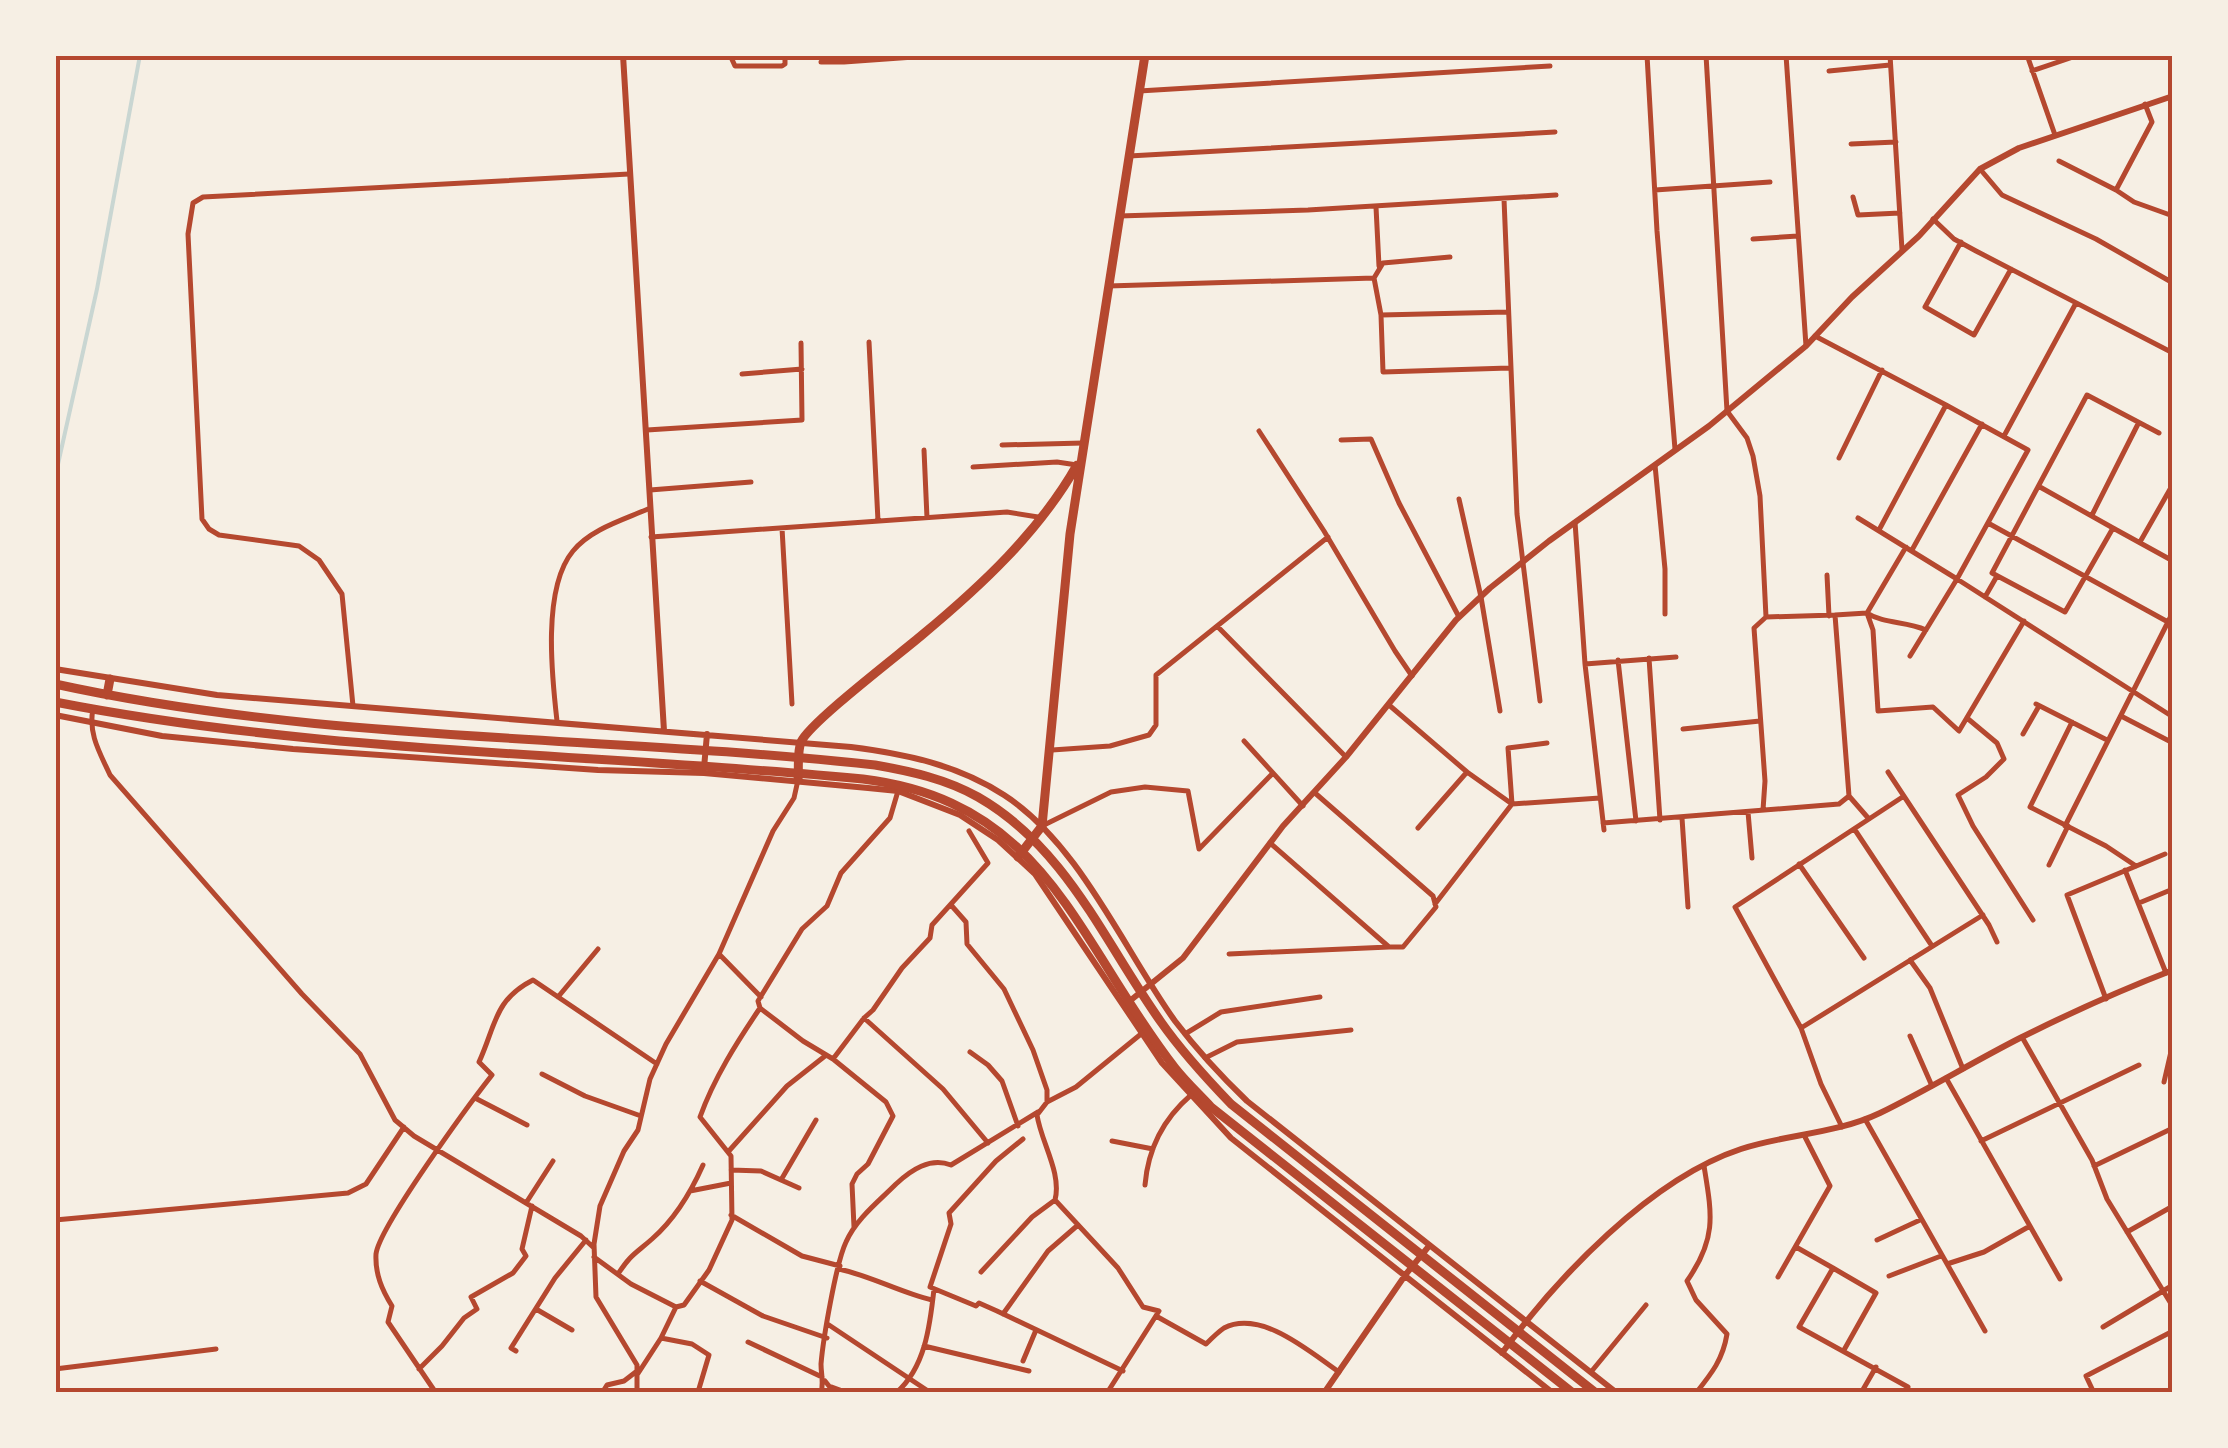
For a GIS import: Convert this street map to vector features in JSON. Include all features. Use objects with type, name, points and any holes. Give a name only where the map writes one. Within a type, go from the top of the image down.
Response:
[{"type":"main road","points":[[1018,856],[1042,826],[1079,461],[1145,55]]},
{"type":"main road","points":[[798,780],[801,742],[817,723],[999,566],[1057,499],[1079,461]]},
{"type":"main road","points":[[107,695],[110,679]]},
{"type":"main road","points":[[55,684],[128,699],[283,720],[842,761],[898,769],[958,787],[1010,819],[1066,874],[1159,1020],[1191,1063],[1231,1104],[1596,1393]]},
{"type":"main road","points":[[55,702],[126,716],[286,737],[863,779],[918,790],[962,806],[1018,846],[1048,878],[1166,1056],[1211,1107],[1573,1393]]},
{"type":"street","points":[[622,55],[664,731]]},
{"type":"street","points":[[730,55],[735,66],[782,66],[786,64],[785,55]]},
{"type":"street","points":[[821,62],[925,55]]},
{"type":"street","points":[[1646,55],[1675,449]]},
{"type":"street","points":[[1706,55],[1728,412],[1746,438],[1760,496],[1766,617]]},
{"type":"street","points":[[1786,55],[1806,346]]},
{"type":"street","points":[[1890,55],[1902,250]]},
{"type":"street","points":[[2027,55],[2055,135]]},
{"type":"street","points":[[2032,71],[2076,56]]},
{"type":"street","points":[[1828,70],[1890,65]]},
{"type":"street","points":[[1139,91],[1550,66]]},
{"type":"street","points":[[1123,1006],[1190,948],[1270,844],[1459,617],[1481,597],[1575,522],[1728,412],[1806,346],[1980,169],[2019,148],[2173,96]]},
{"type":"street","points":[[2116,190],[2152,122],[2145,104]]},
{"type":"street","points":[[1129,156],[1555,132]]},
{"type":"street","points":[[1851,144],[1896,142]]},
{"type":"street","points":[[2059,160],[2134,202],[2173,216]]},
{"type":"street","points":[[1980,169],[2002,195],[2096,239],[2173,283]]},
{"type":"street","points":[[353,706],[342,594],[319,560],[300,546],[219,534],[202,519],[188,234],[193,203],[203,197],[629,174]]},
{"type":"street","points":[[1655,190],[1770,182]]},
{"type":"street","points":[[1120,216],[1556,195]]},
{"type":"street","points":[[1853,197],[1858,215],[1900,214]]},
{"type":"street","points":[[1504,199],[1509,368],[1522,562],[1540,701]]},
{"type":"street","points":[[1376,206],[1379,269]]},
{"type":"street","points":[[1933,219],[1961,242],[2173,353]]},
{"type":"street","points":[[1753,239],[1798,236]]},
{"type":"street","points":[[1961,242],[1925,307],[1974,335],[2011,269]]},
{"type":"street","points":[[1450,257],[1383,263],[1379,269],[1374,278],[1381,315],[1383,372],[1509,368]]},
{"type":"street","points":[[1108,286],[1374,278]]},
{"type":"street","points":[[2004,436],[2076,303]]},
{"type":"street","points":[[1381,315],[1508,312]]},
{"type":"street","points":[[1815,336],[2028,450],[1910,656]]},
{"type":"street","points":[[869,342],[878,521]]},
{"type":"street","points":[[644,430],[802,420],[801,343]]},
{"type":"street","points":[[742,374],[802,369]]},
{"type":"street","points":[[1839,458],[1882,370]]},
{"type":"street","points":[[2113,528],[2065,612],[1992,574],[2087,396],[2159,434]]},
{"type":"street","points":[[1879,530],[1946,404]]},
{"type":"street","points":[[1982,424],[1867,613],[1872,630],[1878,711],[1933,707],[1959,732],[2024,621]]},
{"type":"street","points":[[2092,515],[2139,424]]},
{"type":"street","points":[[1259,432],[1328,536],[1412,676]]},
{"type":"street","points":[[1341,440],[1371,439],[1459,617]]},
{"type":"street","points":[[1002,445],[1083,443]]},
{"type":"street","points":[[924,450],[927,518]]},
{"type":"street","points":[[973,467],[1079,461]]},
{"type":"street","points":[[1655,465],[1666,614]]},
{"type":"street","points":[[647,490],[751,482]]},
{"type":"street","points":[[2140,542],[2173,484]]},
{"type":"street","points":[[2040,488],[2173,561]]},
{"type":"street","points":[[1459,499],[1500,710]]},
{"type":"street","points":[[558,722],[552,676],[552,618],[563,567],[574,550],[596,532],[648,509]]},
{"type":"street","points":[[650,537],[1008,512],[1041,518]]},
{"type":"street","points":[[1858,518],[2173,717]]},
{"type":"street","points":[[1575,522],[1584,664],[1603,827],[1839,804],[1850,796]]},
{"type":"street","points":[[1988,524],[2168,622]]},
{"type":"street","points":[[782,528],[792,704]]},
{"type":"street","points":[[1048,750],[1110,746],[1149,735],[1156,726],[1156,675],[1328,536]]},
{"type":"street","points":[[1828,575],[1850,796],[1868,819]]},
{"type":"street","points":[[1985,597],[1997,576]]},
{"type":"street","points":[[2050,865],[2107,740],[2173,612]]},
{"type":"street","points":[[1763,810],[1754,628],[1766,617],[1867,613],[1880,621],[1904,621],[1926,630]]},
{"type":"street","points":[[1218,626],[1346,757]]},
{"type":"street","points":[[2164,630],[2173,635]]},
{"type":"street","points":[[1584,664],[1676,657]]},
{"type":"street","points":[[1649,658],[1660,820]]},
{"type":"street","points":[[1618,660],[1636,821]]},
{"type":"street","points":[[55,669],[217,695],[801,742],[899,754],[954,769],[1007,797],[1042,826],[1062,849],[1185,1034],[1284,1133],[1617,1393]]},
{"type":"street","points":[[1388,705],[1466,772],[1512,804],[1600,798]]},
{"type":"street","points":[[2023,734],[2038,705],[2107,740]]},
{"type":"street","points":[[93,709],[93,739],[110,775],[360,1054],[396,1120],[594,1248]]},
{"type":"street","points":[[55,715],[162,736],[292,749],[798,780],[898,792],[960,815],[1018,856],[1048,889],[1140,1034],[1191,1095],[1246,1150],[1553,1393]]},
{"type":"street","points":[[2121,716],[2173,743]]},
{"type":"street","points":[[1967,718],[1997,742],[2004,760],[1958,795],[1973,826],[2033,920]]},
{"type":"street","points":[[1683,730],[1760,721]]},
{"type":"street","points":[[2072,722],[2030,807],[2136,866]]},
{"type":"street","points":[[704,773],[707,734]]},
{"type":"street","points":[[1244,741],[1302,806]]},
{"type":"street","points":[[1229,954],[1403,946],[1428,919],[1435,904],[1512,804],[1508,748],[1547,742]]},
{"type":"street","points":[[1418,828],[1466,772]]},
{"type":"street","points":[[1888,772],[1983,914],[1997,942]]},
{"type":"street","points":[[1042,826],[1110,792],[1145,787],[1188,790],[1199,849],[1272,774]]},
{"type":"street","points":[[638,1393],[637,1365],[596,1297],[594,1248],[600,1206],[624,1150],[638,1130],[657,1064],[718,954],[773,830],[794,798],[798,780]]},
{"type":"street","points":[[854,1230],[852,1184],[856,1174],[868,1164],[893,1116],[886,1102],[760,1008],[758,1001],[802,929],[826,906],[841,872],[890,818],[898,792]]},
{"type":"street","points":[[1315,793],[1433,896],[1435,904]]},
{"type":"street","points":[[1842,1128],[1801,1028],[1735,907],[1904,796]]},
{"type":"street","points":[[1748,812],[1752,858]]},
{"type":"street","points":[[1682,818],[1688,907]]},
{"type":"street","points":[[1855,830],[1932,946]]},
{"type":"street","points":[[833,1060],[902,968],[930,938],[932,925],[988,863],[969,831]]},
{"type":"street","points":[[1270,844],[1389,947]]},
{"type":"street","points":[[2106,999],[2067,895],[2164,854]]},
{"type":"street","points":[[1800,864],[1864,958]]},
{"type":"street","points":[[1502,1353],[1580,1257],[1648,1202],[1704,1166],[1745,1147],[1842,1128],[1865,1119],[2022,1037],[2170,972],[2124,870]]},
{"type":"street","points":[[2139,904],[2173,889]]},
{"type":"street","points":[[951,905],[966,922],[968,944],[1004,989],[1032,1050],[1048,1102]]},
{"type":"street","points":[[1801,1028],[1983,914]]},
{"type":"street","points":[[558,998],[598,948]]},
{"type":"street","points":[[718,954],[761,998]]},
{"type":"street","points":[[1910,960],[1930,988],[1963,1069]]},
{"type":"street","points":[[436,1393],[388,1322],[392,1306],[379,1283],[376,1251],[438,1150],[492,1075],[479,1062],[499,1007],[513,990],[533,980],[657,1064]]},
{"type":"street","points":[[1185,1034],[1221,1012],[1320,996]]},
{"type":"street","points":[[602,1393],[607,1386],[637,1373],[724,1240],[731,1215],[728,1152],[700,1117],[731,1052],[760,1008]]},
{"type":"street","points":[[864,1018],[943,1089],[989,1144]]},
{"type":"street","points":[[1205,1058],[1237,1042],[1351,1030]]},
{"type":"street","points":[[821,1393],[839,1267],[846,1241],[861,1218],[913,1170],[940,1161],[951,1165],[989,1144],[1076,1087],[1140,1034]]},
{"type":"street","points":[[1910,1036],[1932,1086]]},
{"type":"street","points":[[2022,1037],[2094,1166],[2108,1199],[2173,1307]]},
{"type":"street","points":[[2164,1082],[2173,1043]]},
{"type":"street","points":[[970,1052],[1002,1081],[1018,1126]]},
{"type":"street","points":[[728,1152],[787,1086],[826,1055]]},
{"type":"street","points":[[1982,1140],[2138,1064]]},
{"type":"street","points":[[542,1074],[585,1096],[641,1116]]},
{"type":"street","points":[[1946,1078],[2060,1279]]},
{"type":"street","points":[[1145,1186],[1147,1162],[1153,1149],[1174,1108],[1191,1095]]},
{"type":"street","points":[[475,1098],[527,1126]]},
{"type":"street","points":[[980,1272],[1032,1217],[1054,1200],[1057,1192],[1038,1112]]},
{"type":"street","points":[[1865,1119],[1985,1331]]},
{"type":"street","points":[[781,1180],[816,1120]]},
{"type":"street","points":[[55,1220],[348,1193],[366,1184],[404,1127]]},
{"type":"street","points":[[2094,1166],[2173,1128]]},
{"type":"street","points":[[1778,1278],[1830,1186],[1804,1134]]},
{"type":"street","points":[[1023,1139],[996,1161],[949,1214],[951,1224],[930,1287],[965,1303],[979,1303],[1123,1371]]},
{"type":"street","points":[[1112,1141],[1153,1149]]},
{"type":"street","points":[[419,1369],[464,1318],[477,1309],[472,1298],[513,1273],[526,1256],[522,1250],[529,1205],[553,1161]]},
{"type":"street","points":[[618,1274],[630,1254],[663,1228],[704,1165]]},
{"type":"street","points":[[1696,1393],[1717,1367],[1727,1334],[1696,1300],[1687,1281],[1700,1262],[1713,1219],[1704,1166]]},
{"type":"street","points":[[731,1170],[761,1170],[799,1188]]},
{"type":"street","points":[[690,1191],[730,1183]]},
{"type":"street","points":[[1054,1200],[1118,1268],[1143,1307],[1159,1311],[1108,1393]]},
{"type":"street","points":[[2127,1232],[2173,1206]]},
{"type":"street","points":[[731,1215],[802,1256],[873,1276],[904,1292],[932,1300]]},
{"type":"street","points":[[1877,1240],[1920,1220]]},
{"type":"street","points":[[1003,1314],[1048,1251],[1078,1225]]},
{"type":"street","points":[[1946,1264],[1984,1252],[2030,1226]]},
{"type":"street","points":[[516,1352],[511,1348],[555,1278],[586,1240]]},
{"type":"street","points":[[1324,1393],[1429,1246]]},
{"type":"street","points":[[1796,1247],[1876,1293],[1844,1350]]},
{"type":"street","points":[[1889,1276],[1941,1256]]},
{"type":"street","points":[[594,1257],[676,1308]]},
{"type":"street","points":[[1832,1268],[1799,1327],[1908,1387],[1904,1393]]},
{"type":"street","points":[[700,1281],[763,1316],[826,1338]]},
{"type":"street","points":[[2104,1327],[2173,1285]]},
{"type":"street","points":[[896,1393],[912,1378],[924,1346],[934,1288]]},
{"type":"street","points":[[1591,1372],[1646,1304]]},
{"type":"street","points":[[536,1309],[572,1330]]},
{"type":"street","points":[[1156,1316],[1206,1344],[1226,1327],[1258,1324],[1302,1346],[1339,1372]]},
{"type":"street","points":[[828,1325],[932,1393]]},
{"type":"street","points":[[1023,1361],[1036,1330]]},
{"type":"street","points":[[2094,1393],[2086,1376],[2173,1331]]},
{"type":"street","points":[[661,1338],[692,1344],[709,1355],[698,1392],[701,1393]]},
{"type":"street","points":[[748,1342],[848,1393]]},
{"type":"street","points":[[924,1346],[1029,1371]]},
{"type":"street","points":[[55,1369],[216,1349]]},
{"type":"street","points":[[1862,1393],[1876,1367]]},
{"type":"waterway","points":[[55,506],[56,473],[97,289],[140,55]]}]
